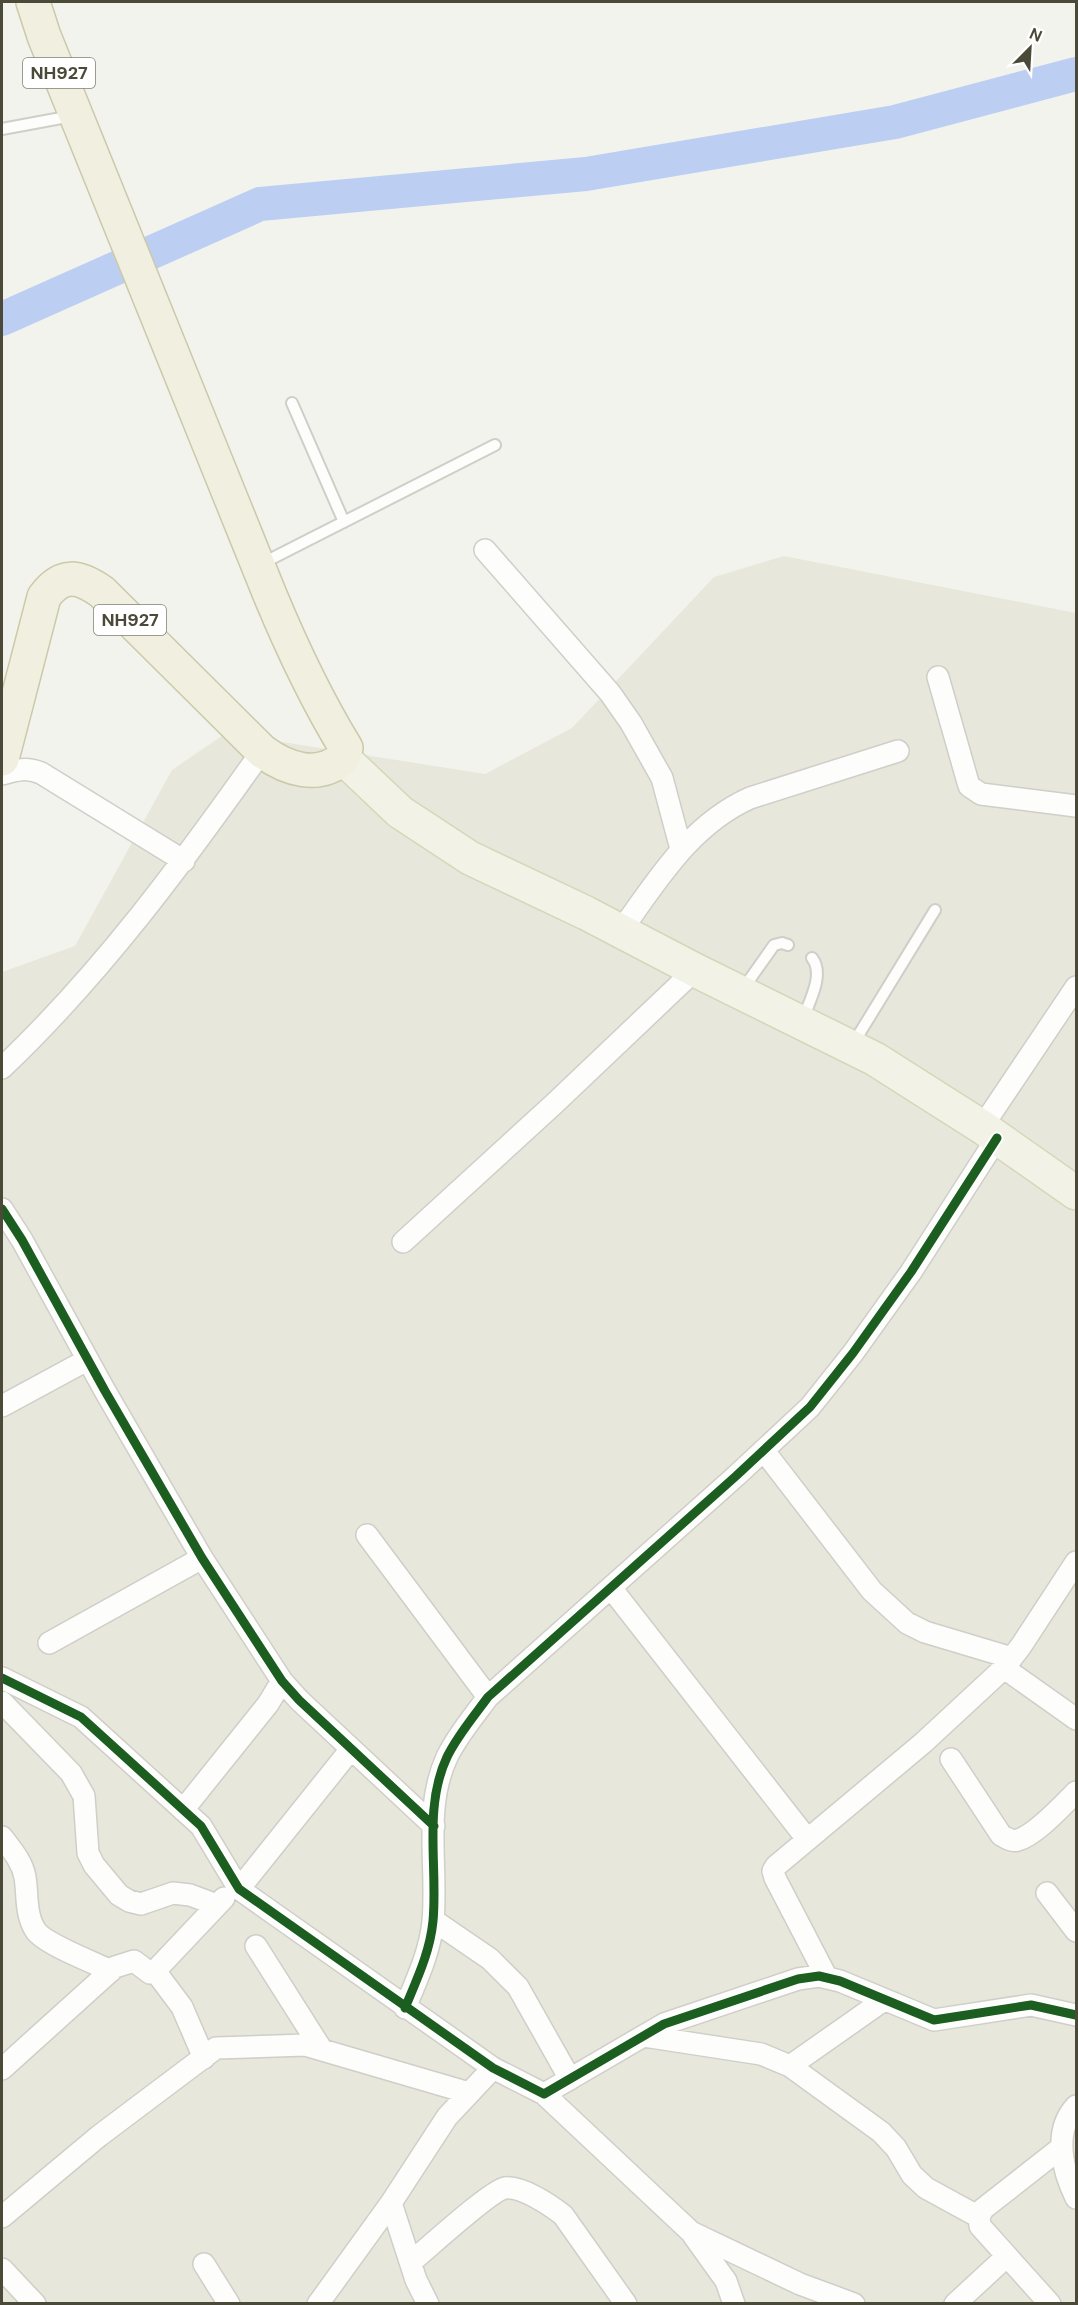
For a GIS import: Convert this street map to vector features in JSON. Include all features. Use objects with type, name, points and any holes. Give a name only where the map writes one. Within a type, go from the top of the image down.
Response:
[{"type":"highway","name":"NH927","points":[[2,759],[44,597],[51,587],[62,580],[75,578],[89,582],[102,592],[262,751],[275,761],[303,770],[328,768],[343,758],[346,748],[319,704],[296,656],[44,36],[33,2]]},
{"type":"main road","points":[[343,758],[400,812],[470,858],[586,913],[875,1059],[1077,1192]]},
{"type":"street","points":[[485,550],[610,693],[631,723],[662,778],[681,849]]},
{"type":"street","points":[[938,677],[969,786],[981,794],[1077,806]]},
{"type":"street","points":[[2,1068],[42,1029],[101,963],[184,861],[262,751]]},
{"type":"street","points":[[620,932],[681,849],[701,829],[735,806],[750,798],[898,751]]},
{"type":"street","points":[[2,774],[19,769],[41,772],[184,861]]},
{"type":"street","points":[[403,1242],[554,1104],[695,970]]},
{"type":"street","points":[[405,2008],[425,1958],[433,1920],[434,1808],[439,1780],[447,1758],[488,1697],[764,1451],[810,1407],[853,1353],[911,1272],[1077,987]]},
{"type":"street","points":[[2,1209],[22,1240],[87,1360],[202,1558],[282,1681],[299,1700],[434,1826]]},
{"type":"street","points":[[2,1406],[87,1360]]},
{"type":"street","points":[[764,1451],[872,1590],[907,1623],[1008,1663],[1077,1719]]},
{"type":"street","points":[[367,1534],[488,1697]]},
{"type":"street","points":[[49,1643],[202,1558]]},
{"type":"street","points":[[827,1978],[773,1871],[776,1866],[923,1743],[1008,1663],[1077,1562]]},
{"type":"street","points":[[610,1588],[807,1839]]},
{"type":"street","points":[[2,1678],[81,1717],[201,1826],[238,1887],[405,2008],[493,2068],[544,2094],[691,2232],[726,2281],[734,2304]]},
{"type":"street","points":[[183,1810],[268,1704],[282,1681]]},
{"type":"street","points":[[2,1702],[71,1773],[84,1796],[88,1853],[94,1865],[119,1895],[141,1904],[173,1893],[190,1895],[217,1905]]},
{"type":"street","points":[[2,2069],[111,1971],[124,1962],[134,1961],[150,1973],[155,1971],[217,1905],[238,1887],[351,1749]]},
{"type":"street","points":[[951,1758],[1001,1835],[1009,1839],[1017,1841],[1031,1834],[1077,1792]]},
{"type":"street","points":[[2,1836],[20,1863],[24,1876],[28,1911],[37,1932],[51,1942],[111,1971]]},
{"type":"street","points":[[1047,1893],[1077,1931]]},
{"type":"street","points":[[433,1920],[490,1959],[507,1974],[518,1987],[570,2079]]},
{"type":"street","points":[[256,1946],[322,2050]]},
{"type":"street","points":[[155,1971],[182,2007],[204,2058]]},
{"type":"street","points":[[544,2094],[664,2024],[798,1979],[819,1976],[840,1981],[934,2020],[1031,2005],[1077,2015]]},
{"type":"street","points":[[790,2066],[884,2000]]},
{"type":"street","points":[[644,2036],[761,2054],[790,2066],[881,2132],[896,2148],[912,2175],[926,2188],[979,2217]]},
{"type":"street","points":[[2,2217],[99,2136],[216,2048],[305,2045],[469,2093]]},
{"type":"street","points":[[318,2304],[391,2203],[447,2117],[493,2068]]},
{"type":"street","points":[[1077,2106],[1066,2125],[1062,2138],[1062,2158],[1068,2182],[1077,2198]]},
{"type":"street","points":[[1050,2304],[980,2226],[979,2217],[983,2209],[1062,2147]]},
{"type":"street","points":[[411,2262],[496,2191],[514,2189],[548,2204],[563,2215],[626,2304]]},
{"type":"street","points":[[391,2203],[428,2304]]},
{"type":"street","points":[[691,2232],[800,2284],[854,2304]]},
{"type":"street","points":[[955,2304],[1007,2256]]},
{"type":"street","points":[[204,2264],[229,2304]]},
{"type":"street","points":[[2,2269],[35,2304]]},
{"type":"lane","points":[[2,129],[82,129]]},
{"type":"lane","points":[[292,403],[344,522]]},
{"type":"lane","points":[[258,565],[495,445]]},
{"type":"lane","points":[[852,1047],[935,910]]},
{"type":"lane","points":[[741,992],[774,945],[782,943],[788,945]]},
{"type":"lane","points":[[802,1022],[818,973],[817,964],[812,958]]},
{"type":"shaded area","points":[[784,556],[1076,613],[1076,2303],[2,2303],[2,972],[75,946],[172,770],[226,733],[485,774],[572,728],[714,577]]},
{"type":"waterway","points":[[2,319],[260,204],[586,174],[895,122],[1076,74]]},
{"type":"cycle path","points":[[405,2008],[429,1944],[433,1921],[435,1797],[447,1757],[461,1734],[488,1697],[810,1407],[853,1353],[911,1272],[997,1138]]},
{"type":"cycle path","points":[[2,1209],[22,1240],[105,1391],[202,1558],[282,1681],[299,1700],[434,1826]]},
{"type":"cycle path","points":[[2,1678],[81,1717],[201,1826],[239,1889],[493,2068],[544,2094],[664,2024],[798,1979],[819,1976],[840,1981],[934,2020],[1031,2005],[1076,2015]]}]
